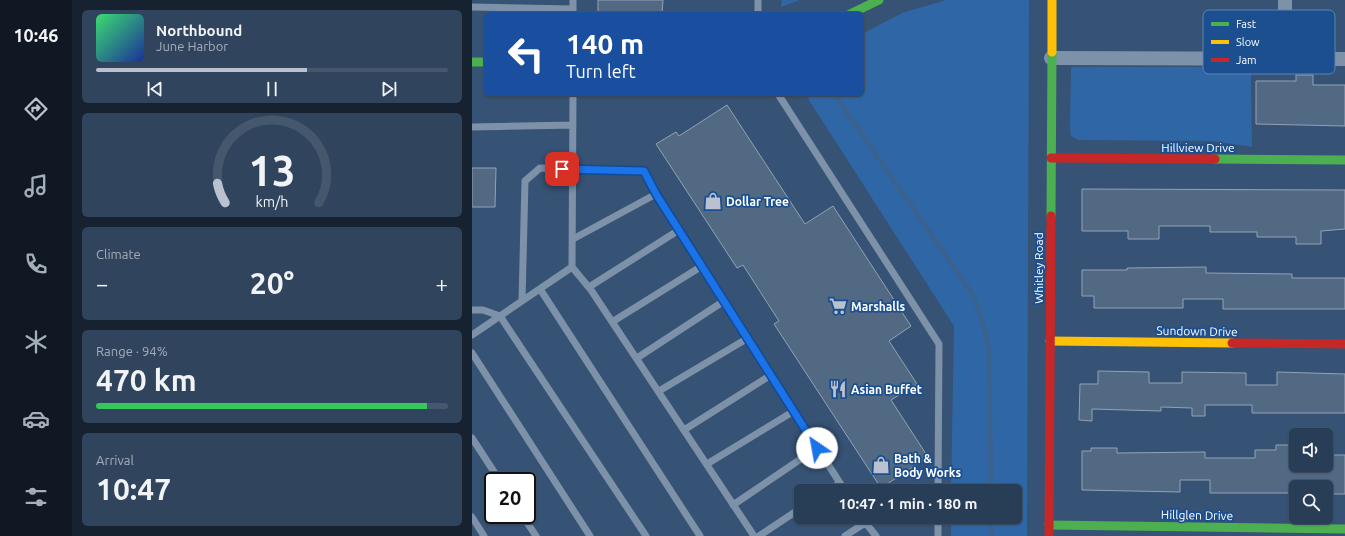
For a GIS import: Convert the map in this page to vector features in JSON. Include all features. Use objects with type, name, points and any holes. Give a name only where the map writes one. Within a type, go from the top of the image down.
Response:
[{"type":"street","points":[[854,12],[879,0]]},
{"type":"street","name":"Whitley Road","points":[[1049,536],[1052,0]]},
{"type":"street","points":[[1051,58],[1203,59]]},
{"type":"street","points":[[472,62],[484,62]]},
{"type":"street","name":"Hillview Drive","points":[[1051,158],[1345,160]]},
{"type":"street","name":"Sundown Drive","points":[[1050,341],[1345,344]]},
{"type":"street","name":"Hillglen Drive","points":[[1049,524],[1345,528]]},
{"type":"lane","points":[[472,7],[573,11],[573,0]]},
{"type":"lane","points":[[758,0],[758,12]]},
{"type":"lane","points":[[573,96],[572,267],[589,286],[754,536]]},
{"type":"lane","points":[[779,96],[939,344],[938,484]]},
{"type":"lane","points":[[472,127],[573,125]]},
{"type":"lane","points":[[522,301],[525,181],[540,168],[644,171],[656,194],[840,483]]},
{"type":"lane","points":[[573,239],[656,194]]},
{"type":"lane","points":[[589,286],[679,230]]},
{"type":"lane","points":[[612,322],[702,266]]},
{"type":"lane","points":[[472,335],[572,267]]},
{"type":"lane","points":[[540,289],[700,536]]},
{"type":"lane","points":[[636,358],[724,301]]},
{"type":"lane","points":[[472,310],[483,310],[500,316],[646,536]]},
{"type":"lane","points":[[659,391],[748,338]]},
{"type":"lane","points":[[472,353],[590,536]]},
{"type":"lane","points":[[684,430],[771,374]]},
{"type":"lane","points":[[707,464],[794,411]]},
{"type":"lane","points":[[472,438],[494,472]]},
{"type":"lane","points":[[733,504],[817,448]]},
{"type":"lane","points":[[759,536],[794,513]]},
{"type":"lane","points":[[472,517],[484,536]]},
{"type":"lane","points":[[528,524],[536,536]]},
{"type":"lane","points":[[845,536],[858,524]]},
{"type":"lane","points":[[866,524],[876,536]]},
{"type":"lane","points":[[938,524],[938,536]]},
{"type":"shaded area","points":[[782,0],[800,0],[781,7]]},
{"type":"shaded area","points":[[946,0],[1029,0],[1027,536],[951,536],[951,524],[1022,524],[1022,484],[951,484],[954,326],[806,96],[864,96],[864,33],[902,13]]},
{"type":"shaded area","points":[[1071,67],[1203,67],[1203,74],[1251,74],[1252,147],[1213,141],[1078,140],[1071,136]]},
{"type":"building","points":[[598,0],[663,0],[662,12],[598,12]]},
{"type":"building","points":[[1296,75],[1313,75],[1313,85],[1345,85],[1345,126],[1256,124],[1256,81],[1296,81]]},
{"type":"building","points":[[727,105],[805,224],[833,206],[911,326],[889,341],[917,384],[891,400],[928,457],[887,484],[878,484],[774,324],[779,321],[743,265],[737,268],[656,144],[676,132],[679,136]]},
{"type":"building","points":[[472,168],[496,168],[495,207],[472,207]]},
{"type":"building","points":[[1082,189],[1345,190],[1345,229],[1321,231],[1321,244],[1296,244],[1296,237],[1257,237],[1257,232],[1210,232],[1210,226],[1159,226],[1159,239],[1128,239],[1128,231],[1082,231]]},
{"type":"building","points":[[1206,267],[1206,273],[1292,274],[1292,278],[1345,278],[1345,309],[1223,309],[1223,299],[1183,299],[1183,308],[1094,308],[1094,296],[1082,296],[1082,270]]},
{"type":"building","points":[[1098,371],[1149,372],[1149,383],[1182,383],[1182,372],[1246,373],[1246,385],[1277,385],[1277,372],[1345,374],[1345,413],[1252,413],[1252,405],[1205,405],[1205,416],[1192,416],[1192,408],[1161,407],[1161,411],[1092,409],[1092,421],[1079,420],[1080,384],[1098,384]]},
{"type":"building","points":[[1276,445],[1289,445],[1289,472],[1333,472],[1333,455],[1345,455],[1345,494],[1333,494],[1333,480],[1289,480],[1289,493],[1210,493],[1210,480],[1180,480],[1180,492],[1082,490],[1082,451],[1091,451],[1091,448],[1117,448],[1117,453],[1205,452],[1205,458],[1255,458],[1255,450],[1276,450]]},
{"type":"waterway","points":[[835,96],[971,292],[977,306],[984,327],[989,350],[991,484]]},
{"type":"waterway","points":[[991,524],[991,536]]},
{"type":"traffic: fast","points":[[854,12],[879,0]]},
{"type":"traffic: fast","points":[[1051,216],[1052,52]]},
{"type":"traffic: fast","points":[[472,62],[484,62]]},
{"type":"traffic: fast","points":[[1215,159],[1345,160]]},
{"type":"traffic: fast","points":[[1049,525],[1345,529]]},
{"type":"traffic: slow","points":[[1052,0],[1052,52]]},
{"type":"traffic: slow","points":[[1050,341],[1232,343]]},
{"type":"traffic: jam","points":[[1051,158],[1215,159]]},
{"type":"traffic: jam","points":[[1049,536],[1051,216]]},
{"type":"traffic: jam","points":[[1232,343],[1345,344]]},
{"type":"place","name":"Dollar Tree","points":[[713,201]]},
{"type":"place","name":"Marshalls","points":[[838,306]]},
{"type":"place","name":"Asian Buffet","points":[[838,389]]},
{"type":"place","name":"Bath & Body Works","points":[[881,465]]},
{"type":"route","points":[[562,169],[644,171],[656,194],[817,448]]}]
